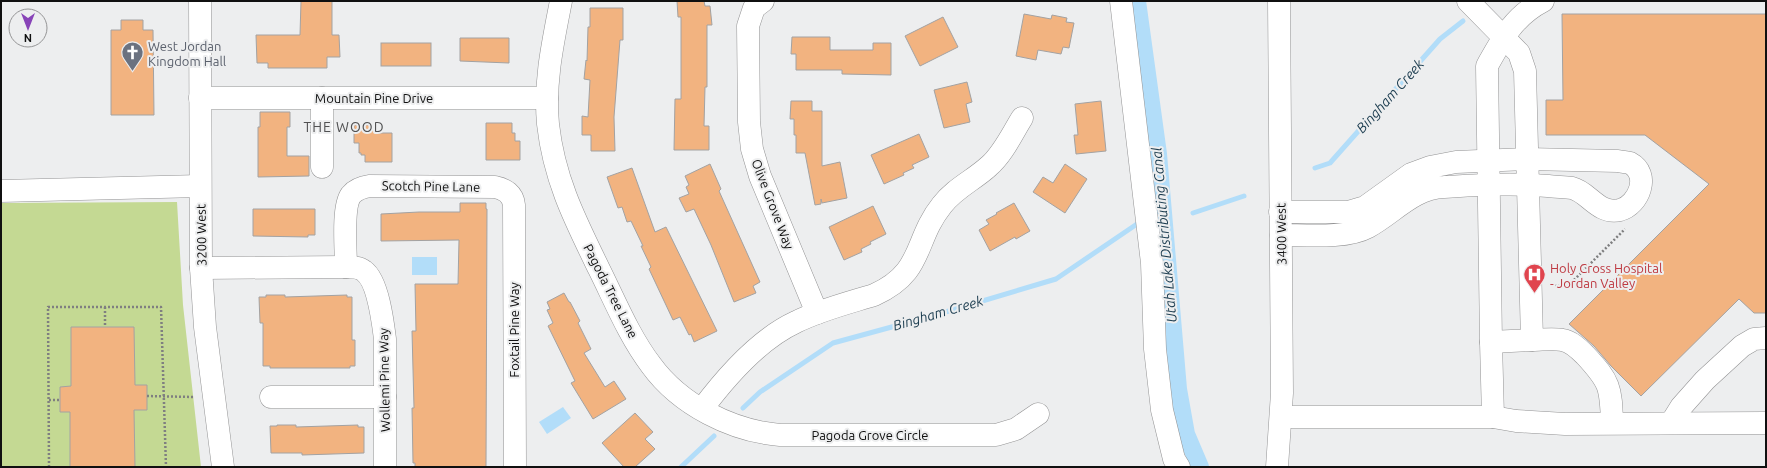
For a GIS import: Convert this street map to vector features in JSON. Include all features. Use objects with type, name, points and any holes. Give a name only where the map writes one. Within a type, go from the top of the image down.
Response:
[{"type":"street","name":"3200 West","points":[[200,1],[201,268],[205,326],[222,467]]},
{"type":"street","name":"Pagoda Tree Lane","points":[[561,1],[550,57],[547,98],[552,146],[566,200],[634,339],[661,378],[672,388],[702,409]]},
{"type":"street","name":"Olive Grove Way","points":[[763,1],[754,8],[748,26],[749,122],[751,142],[760,176],[817,313]]},
{"type":"street","points":[[1122,1],[1152,263],[1155,349],[1162,410],[1174,459],[1179,467]]},
{"type":"street","name":"3400 West","points":[[1277,467],[1281,417],[1279,1]]},
{"type":"street","points":[[1468,1],[1519,53],[1525,71],[1526,159],[1529,184],[1532,340]]},
{"type":"street","points":[[1493,417],[1490,342],[1490,186],[1488,161],[1487,66],[1503,36],[1528,8],[1542,1]]},
{"type":"street","name":"Mountain Pine Drive","points":[[200,98],[547,98]]},
{"type":"street","points":[[322,98],[322,168]]},
{"type":"street","points":[[702,409],[720,385],[766,341],[795,322],[817,313],[874,295],[883,291],[901,278],[915,261],[928,226],[942,205],[957,190],[981,173],[996,159],[1022,118]]},
{"type":"street","points":[[1280,212],[1348,212],[1365,207],[1411,174],[1439,165],[1456,162],[1526,159],[1618,161],[1630,163],[1640,174],[1642,184],[1639,194],[1630,204],[1621,210],[1610,211],[1600,207],[1573,188],[1529,184],[1428,188],[1408,199],[1367,228],[1344,234],[1281,235]]},
{"type":"street","points":[[1439,165],[1443,187]]},
{"type":"street","points":[[1,191],[200,186]]},
{"type":"street","name":"Scotch Pine Lane","points":[[346,266],[346,207],[352,194],[363,187],[495,187],[501,188],[510,195]]},
{"type":"street","name":"Foxtail Pine Way","points":[[510,195],[514,205],[515,467]]},
{"type":"street","name":"Wollemi Pine Way","points":[[201,268],[346,266],[357,267],[368,274],[374,284],[384,335],[385,467]]},
{"type":"street","points":[[1671,423],[1681,407],[1695,391],[1742,346],[1754,339],[1766,338]]},
{"type":"street","points":[[1490,342],[1563,340],[1576,347],[1600,371],[1606,381],[1611,401],[1612,423]]},
{"type":"street","points":[[271,397],[385,397]]},
{"type":"street","name":"Pagoda Grove Circle","points":[[702,409],[737,427],[780,435],[996,435],[1010,432],[1038,414]]},
{"type":"street","points":[[1281,417],[1493,417],[1551,423],[1766,423]]},
{"type":"path","points":[[1556,286],[1574,280],[1623,231],[1626,226]]},
{"type":"path","points":[[49,467],[48,307],[161,307],[166,467]]},
{"type":"path","points":[[105,307],[105,327]]},
{"type":"path","points":[[147,396],[197,397]]},
{"type":"path","points":[[49,400],[60,400]]},
{"type":"green space","points":[[177,202],[183,305],[201,467],[1,467],[1,203]]},
{"type":"water","points":[[412,257],[437,257],[437,275],[412,275]]},
{"type":"water","points":[[563,407],[571,418],[547,434],[539,422]]},
{"type":"building","points":[[301,1],[332,1],[332,35],[339,35],[340,57],[327,57],[327,68],[268,68],[268,63],[257,63],[256,35],[300,35]]},
{"type":"building","points":[[677,1],[704,1],[705,6],[710,6],[712,25],[707,25],[707,87],[705,87],[704,126],[709,126],[709,150],[674,150],[675,99],[681,99],[681,17],[678,17]]},
{"type":"building","points":[[590,8],[623,8],[623,40],[620,40],[614,117],[615,151],[591,151],[591,135],[582,135],[582,116],[588,117],[590,80],[584,79],[586,60],[587,61],[588,27],[590,27]]},
{"type":"building","points":[[1024,14],[1051,19],[1052,15],[1067,18],[1066,22],[1074,23],[1069,48],[1063,47],[1061,54],[1038,50],[1036,60],[1016,56]]},
{"type":"building","name":"Holy Cross Hospital - Jordan Valley","points":[[1562,14],[1766,14],[1766,313],[1754,313],[1739,299],[1641,396],[1611,366],[1594,346],[1569,324],[1709,184],[1645,135],[1546,135],[1546,100],[1563,100]]},
{"type":"building","points":[[943,17],[958,47],[920,66],[905,36]]},
{"type":"building","name":"West Jordan Kingdom Hall","points":[[121,20],[143,20],[143,30],[153,30],[154,115],[111,115],[111,30],[121,30]]},
{"type":"building","points":[[792,37],[830,37],[830,50],[873,50],[873,43],[891,43],[891,75],[842,74],[842,70],[796,70],[796,54],[791,54]]},
{"type":"building","points":[[460,38],[509,38],[509,63],[460,61]]},
{"type":"building","points":[[381,43],[431,43],[431,66],[381,66]]},
{"type":"building","points":[[967,82],[972,102],[966,104],[970,122],[944,128],[934,90]]},
{"type":"building","points":[[791,101],[812,101],[812,111],[822,111],[822,166],[840,162],[847,198],[822,203],[821,199],[821,204],[815,205],[805,153],[796,153],[794,119],[790,119]]},
{"type":"building","points":[[1101,101],[1106,151],[1076,154],[1074,135],[1078,135],[1075,104]]},
{"type":"building","points":[[260,112],[290,112],[290,127],[287,127],[287,156],[309,156],[309,176],[258,177],[258,127],[260,127]]},
{"type":"building","points":[[486,123],[512,123],[512,133],[515,133],[515,141],[520,141],[520,160],[486,160]]},
{"type":"building","points":[[354,125],[375,125],[376,133],[392,133],[392,162],[365,162],[365,155],[361,155],[361,153],[359,153],[359,143],[354,143]]},
{"type":"building","points":[[919,134],[929,157],[912,165],[914,168],[903,173],[904,175],[884,184],[871,155]]},
{"type":"building","points":[[710,164],[721,189],[719,191],[760,282],[753,286],[756,293],[734,302],[711,245],[694,209],[686,212],[679,198],[689,194],[686,187],[689,185],[685,176]]},
{"type":"building","points":[[1065,164],[1087,179],[1065,213],[1033,192],[1043,177],[1053,183]]},
{"type":"building","points":[[632,168],[655,232],[666,227],[717,331],[694,342],[691,334],[689,335],[680,317],[673,320],[649,269],[651,267],[631,221],[627,222],[622,207],[618,208],[607,177]]},
{"type":"building","points":[[460,203],[486,203],[487,209],[486,467],[415,467],[415,463],[413,463],[412,408],[414,408],[412,331],[416,331],[415,284],[458,284],[459,240],[381,241],[381,214],[460,212]]},
{"type":"building","points":[[1014,203],[1030,231],[1016,239],[1015,237],[990,251],[979,230],[989,224],[986,220]]},
{"type":"building","points":[[873,206],[886,234],[870,242],[871,244],[861,249],[862,252],[844,260],[829,227]]},
{"type":"building","points":[[253,209],[315,209],[315,235],[308,235],[308,237],[253,236]]},
{"type":"building","points":[[564,293],[580,321],[578,323],[591,349],[584,353],[605,387],[614,381],[626,399],[593,419],[571,383],[575,381],[548,326],[553,323],[547,310],[550,309],[547,302]]},
{"type":"building","points":[[266,295],[285,295],[285,297],[347,295],[347,297],[352,297],[352,340],[355,340],[355,366],[350,366],[350,368],[270,368],[270,366],[263,366],[263,323],[260,323],[259,297],[266,297]]},
{"type":"building","points":[[71,327],[134,327],[135,385],[147,385],[147,410],[134,410],[135,467],[70,467],[70,412],[60,412],[60,387],[71,386]]},
{"type":"building","points":[[635,413],[653,432],[645,439],[655,449],[635,467],[624,467],[602,443]]},
{"type":"building","points":[[296,425],[296,427],[358,425],[358,427],[364,427],[364,453],[302,455],[302,453],[271,453],[270,426]]},
{"type":"waterway","name":"Utah Lake Distributing Canal","points":[[1137,1],[1158,154],[1178,389],[1186,434],[1200,467]]},
{"type":"waterway","name":"Bingham Creek","points":[[1315,168],[1330,163],[1440,39],[1463,21]]},
{"type":"waterway","name":"Bingham Creek","points":[[1193,213],[1244,196]]},
{"type":"waterway","name":"Bingham Creek","points":[[743,408],[760,392],[833,343],[932,316],[1056,279],[1137,224]]},
{"type":"waterway","name":"Bingham Creek","points":[[681,467],[714,436]]},
{"type":"place","name":"West Jordan Kingdom Hall","points":[[132,72]]},
{"type":"place","name":"Holy Cross Hospital - Jordan Valley","points":[[1535,294]]},
{"type":"district","name":"THE WOOD","points":[[344,127]]}]
